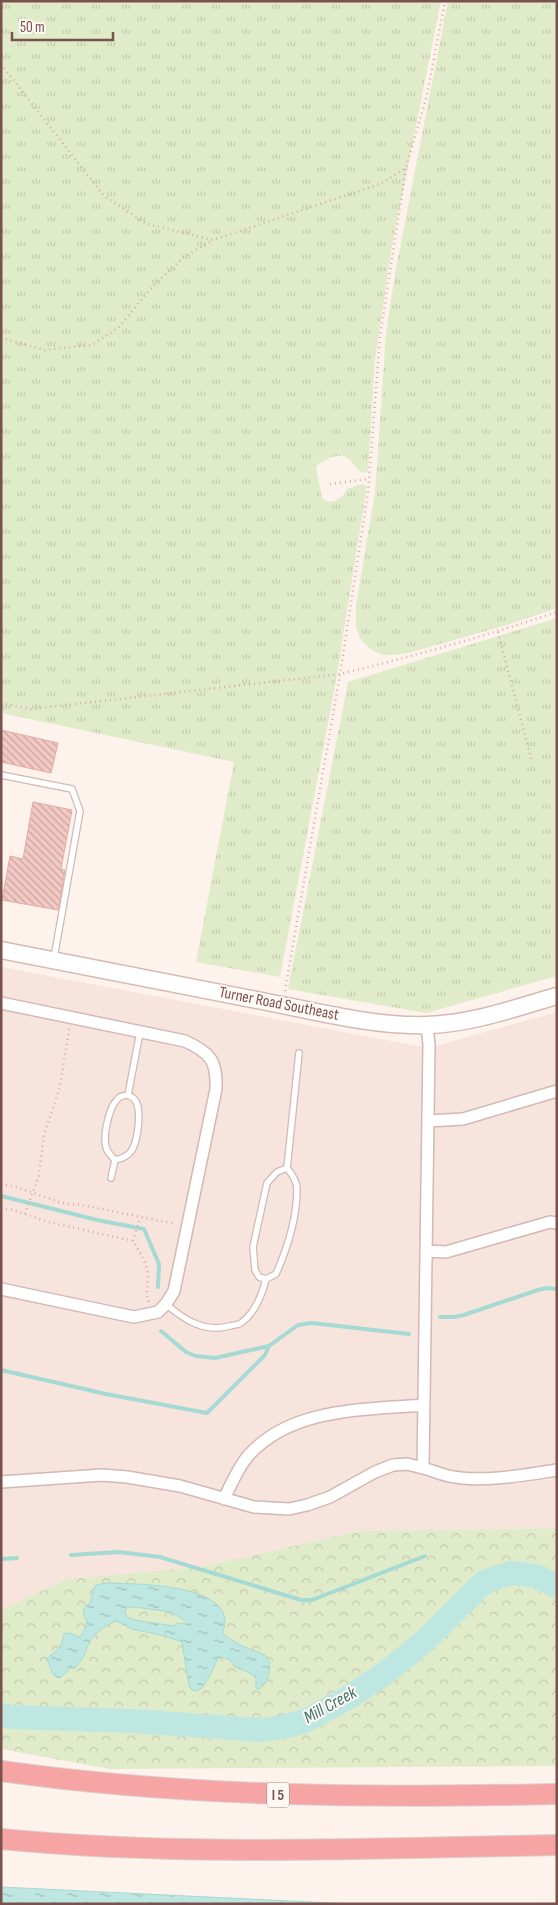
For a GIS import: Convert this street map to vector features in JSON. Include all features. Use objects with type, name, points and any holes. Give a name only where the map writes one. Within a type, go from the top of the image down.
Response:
[{"type":"highway","name":"I 5","points":[[1,1771],[96,1782],[318,1796],[557,1794]]},
{"type":"highway","points":[[1,1839],[163,1849],[263,1850],[557,1845]]},
{"type":"main road","name":"Turner Road Southeast","points":[[1,950],[363,1020],[401,1024],[427,1025],[450,1023],[477,1018],[557,996]]},
{"type":"street","points":[[1,1004],[185,1040],[198,1047],[211,1059],[217,1073],[216,1090],[174,1291],[166,1304],[158,1312],[134,1317],[1,1289]]},
{"type":"street","points":[[423,1468],[429,1045],[427,1025]]},
{"type":"street","points":[[428,1121],[463,1119],[557,1091]]},
{"type":"street","points":[[426,1251],[446,1252],[550,1222],[557,1223]]},
{"type":"street","points":[[224,1499],[235,1476],[248,1456],[263,1442],[278,1432],[300,1422],[324,1415],[424,1404]]},
{"type":"street","points":[[1,1482],[102,1475],[127,1477],[180,1486],[254,1507],[289,1509],[330,1497],[375,1472],[393,1465],[407,1464],[449,1476],[465,1478],[518,1476],[557,1470]]},
{"type":"lane","points":[[1,775],[72,789],[80,811],[54,960]]},
{"type":"lane","points":[[128,1095],[140,1032]]},
{"type":"lane","points":[[166,1304],[179,1316],[205,1328],[222,1328],[240,1324],[254,1309],[266,1279],[276,1274],[289,1238],[297,1187],[293,1175],[287,1168],[299,1053]]},
{"type":"lane","points":[[115,1160],[124,1158],[132,1150],[138,1131],[139,1112],[135,1100],[128,1095]]},
{"type":"lane","points":[[115,1160],[106,1150],[104,1138],[108,1120],[115,1103],[121,1097],[128,1095]]},
{"type":"lane","points":[[111,1178],[115,1160]]},
{"type":"lane","points":[[266,1279],[259,1277],[255,1270],[254,1246],[267,1183],[277,1172],[287,1168]]},
{"type":"path","points":[[282,1005],[340,674],[369,478],[380,336],[406,168],[427,95],[445,1]]},
{"type":"path","points":[[1,64],[104,196],[147,224],[214,240]]},
{"type":"path","points":[[1,338],[45,350],[92,345],[119,327],[151,288],[184,257],[214,240],[380,184],[406,168]]},
{"type":"path","points":[[330,484],[369,478]]},
{"type":"path","points":[[1,703],[31,708],[340,674],[417,656],[557,612]]},
{"type":"path","points":[[498,632],[532,762]]},
{"type":"path","points":[[25,1214],[39,1175],[47,1127],[60,1087],[71,1018]]},
{"type":"path","points":[[1,1184],[16,1187],[73,1206],[187,1226]]},
{"type":"path","points":[[1,1208],[48,1222],[133,1241]]},
{"type":"path","points":[[140,1217],[133,1241],[147,1271],[146,1286],[151,1314]]},
{"type":"shaded area","points":[[1,967],[428,1048],[557,1012],[557,1528],[360,1531],[200,1567],[67,1579],[1,1610]]},
{"type":"green space","points":[[1,1],[441,1],[391,251],[375,360],[368,471],[365,473],[360,471],[343,456],[330,458],[316,467],[322,498],[326,501],[338,499],[344,495],[347,489],[362,484],[367,486],[334,692],[280,977],[196,962],[234,762],[1,713]]},
{"type":"green space","points":[[448,1],[557,1],[557,608],[507,625],[408,653],[384,655],[373,651],[361,640],[356,628],[356,605],[375,493],[386,333],[396,268]]},
{"type":"green space","points":[[557,618],[557,976],[426,1013],[288,989],[348,682]]},
{"type":"green space","points":[[557,1528],[557,1766],[110,1769],[1,1749],[1,1610],[67,1579],[200,1567],[360,1531]]},
{"type":"water","points":[[106,1583],[154,1585],[192,1592],[208,1598],[220,1607],[225,1619],[223,1634],[241,1645],[265,1655],[270,1666],[266,1682],[259,1689],[256,1688],[256,1678],[248,1672],[235,1667],[230,1660],[219,1656],[202,1688],[196,1691],[192,1690],[189,1686],[182,1642],[165,1636],[132,1629],[117,1621],[106,1626],[96,1634],[75,1668],[71,1668],[58,1678],[52,1673],[47,1658],[60,1648],[64,1634],[71,1633],[78,1637],[81,1636],[87,1624],[83,1610],[91,1601],[96,1585]],"holes":[[[135,1607],[171,1612],[186,1621],[187,1624],[177,1623],[174,1626],[134,1620],[126,1616],[125,1610]]]},
{"type":"water","points":[[1,1887],[352,1904],[1,1904]]},
{"type":"building","points":[[1,730],[58,743],[51,773],[1,762]]},
{"type":"building","points":[[33,802],[72,810],[61,869],[65,870],[58,910],[2,900],[10,856],[23,859]]},
{"type":"waterway","points":[[1,1196],[97,1220],[144,1229],[159,1264],[158,1287]]},
{"type":"waterway","points":[[440,1317],[464,1315],[538,1290],[547,1288],[557,1289]]},
{"type":"waterway","points":[[161,1331],[186,1352],[196,1356],[215,1358],[269,1346],[298,1325],[312,1323],[409,1334]]},
{"type":"waterway","points":[[1,1370],[106,1394],[207,1413],[265,1355],[269,1346]]},
{"type":"waterway","points":[[71,1555],[119,1552],[160,1557],[301,1600],[312,1600],[425,1556]]},
{"type":"waterway","points":[[1,1559],[17,1558]]},
{"type":"waterway","name":"Mill Creek","points":[[1,1715],[132,1721],[260,1730],[283,1727],[303,1722],[351,1696],[388,1671],[427,1639],[484,1582],[511,1573],[535,1576],[557,1586]]}]
